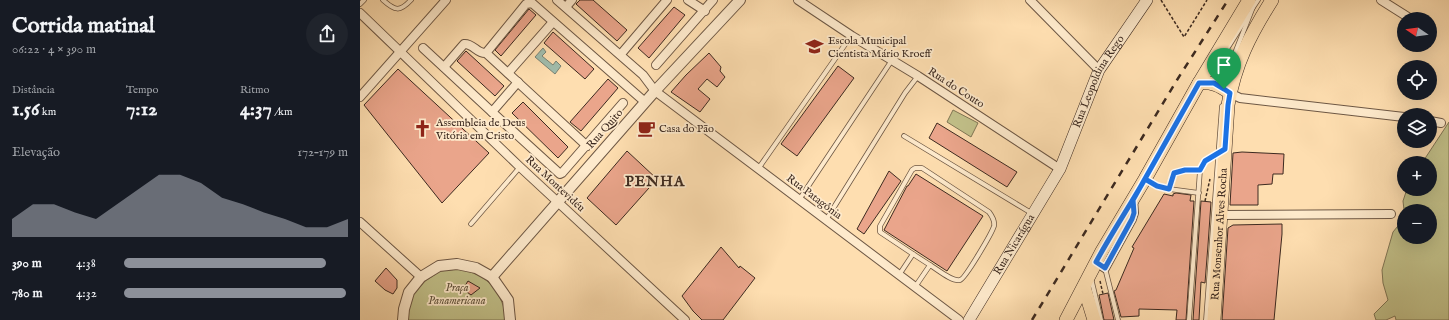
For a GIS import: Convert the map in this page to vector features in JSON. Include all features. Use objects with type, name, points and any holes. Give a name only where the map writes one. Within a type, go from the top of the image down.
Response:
[{"type":"main road","name":"Rua Leopoldina Rego","points":[[1060,169],[1099,70],[1147,0]]},
{"type":"main road","name":"Rua Monsenhor Alves Rocha","points":[[1214,320],[1222,150],[1228,105],[1226,93],[1242,52],[1255,27],[1272,0]]},
{"type":"main road","points":[[1066,320],[1084,287],[1095,278],[1133,200],[1199,83],[1251,3]]},
{"type":"main road","points":[[1199,83],[1214,83],[1226,93]]},
{"type":"main road","name":"Rua Nicarágua","points":[[969,320],[1060,169]]},
{"type":"main road","points":[[1084,287],[1094,320]]},
{"type":"street","points":[[360,97],[446,0]]},
{"type":"street","name":"Rua Patagônia","points":[[557,0],[621,54],[643,75],[655,91],[959,320]]},
{"type":"street","points":[[566,8],[572,0]]},
{"type":"street","points":[[621,54],[667,0]]},
{"type":"street","points":[[688,0],[705,11]]},
{"type":"street","points":[[656,65],[714,0]]},
{"type":"street","name":"Rua Quito","points":[[492,278],[557,201],[645,102],[740,0]]},
{"type":"street","name":"Rua do Couto","points":[[798,0],[1060,169]]},
{"type":"street","points":[[1030,0],[1099,70]]},
{"type":"street","points":[[1382,0],[1394,3],[1404,12]]},
{"type":"street","points":[[486,53],[526,4],[532,3],[645,102]]},
{"type":"street","name":"Rua Montevidéu","points":[[360,13],[520,167],[685,320]]},
{"type":"street","points":[[508,73],[553,22]]},
{"type":"street","points":[[444,68],[464,44],[469,44],[480,53],[486,53],[587,146]]},
{"type":"street","points":[[423,48],[560,174],[562,174],[587,146],[623,103]]},
{"type":"street","points":[[492,112],[518,82]]},
{"type":"street","points":[[1226,93],[1240,98],[1397,116]]},
{"type":"street","points":[[1437,122],[1441,123]]},
{"type":"street","points":[[1220,216],[1391,214]]},
{"type":"street","points":[[360,222],[421,277]]},
{"type":"street","points":[[403,320],[404,309],[409,292],[421,277],[439,266],[458,264],[476,268],[492,278],[508,300],[510,320]]},
{"type":"lane","points":[[360,4],[364,0]]},
{"type":"lane","points":[[383,0],[394,8],[400,9],[404,8],[411,0]]},
{"type":"lane","points":[[1226,93],[1235,53],[1251,3],[1258,0]]},
{"type":"lane","points":[[758,169],[852,36]]},
{"type":"lane","points":[[799,200],[892,60]]},
{"type":"lane","points":[[826,220],[905,93],[918,76]]},
{"type":"lane","points":[[1206,320],[1222,150],[1222,104]]},
{"type":"lane","points":[[904,136],[1033,214]]},
{"type":"lane","name":"Rua Monsenhor Alves Rocha","points":[[1200,170],[1205,161],[1222,150]]},
{"type":"lane","points":[[471,224],[520,167]]},
{"type":"lane","points":[[915,168],[922,168],[989,212],[994,221],[994,226],[969,272],[963,279],[959,281],[952,279],[930,265],[880,232],[879,229],[912,170],[915,168]]},
{"type":"lane","points":[[1169,189],[1174,173],[1185,170],[1200,170],[1190,320]]},
{"type":"lane","points":[[1145,179],[1157,186],[1169,189],[1199,192]]},
{"type":"lane","points":[[899,275],[913,254]]},
{"type":"lane","points":[[916,287],[930,265]]},
{"type":"lane","points":[[1101,265],[1118,320]]},
{"type":"lane","points":[[1095,278],[1101,320]]},
{"type":"path","points":[[1161,0],[1184,38],[1207,0]]},
{"type":"path","points":[[1205,201],[1211,174]]},
{"type":"path","points":[[1095,278],[1103,294]]},
{"type":"green space","points":[[953,110],[978,123],[971,137],[947,122]]},
{"type":"green space","points":[[1449,122],[1449,320],[1396,320],[1395,316],[1386,320],[1376,320],[1374,314],[1388,300],[1383,283],[1382,270],[1393,232],[1397,227],[1397,244],[1437,244],[1437,204],[1403,204],[1405,196],[1437,196],[1437,156],[1427,156],[1432,148],[1437,148],[1437,140]]},
{"type":"green space","name":"Praça Panamericana","points":[[458,269],[480,276],[492,285],[503,305],[506,320],[408,320],[408,312],[413,295],[424,282],[440,271]]},
{"type":"shaded area","points":[[543,48],[546,52],[542,56],[553,65],[556,61],[561,66],[555,74],[535,57]]},
{"type":"building","points":[[580,0],[593,0],[627,30],[617,41],[576,4]]},
{"type":"building","points":[[674,7],[685,15],[649,58],[638,48]]},
{"type":"building","points":[[529,9],[536,15],[501,56],[495,50]]},
{"type":"building","points":[[553,32],[594,69],[585,79],[544,43]]},
{"type":"building","points":[[466,51],[504,86],[495,96],[457,61]]},
{"type":"building","points":[[709,53],[721,67],[720,71],[725,77],[717,87],[707,79],[698,89],[710,99],[700,112],[671,92]]},
{"type":"building","points":[[838,66],[854,78],[797,156],[781,144]]},
{"type":"building","name":"Assembleia de Deus Vitória em Cristo","points":[[398,69],[489,153],[442,203],[364,105]]},
{"type":"building","points":[[608,79],[618,88],[581,131],[570,122]]},
{"type":"building","points":[[523,102],[568,147],[558,158],[512,113]]},
{"type":"building","points":[[937,123],[1017,172],[1007,187],[929,138]]},
{"type":"building","points":[[627,151],[657,179],[616,225],[587,198]]},
{"type":"building","points":[[1233,153],[1284,154],[1283,174],[1273,174],[1272,184],[1258,185],[1258,205],[1230,205]]},
{"type":"building","points":[[889,171],[901,181],[864,234],[857,229]]},
{"type":"building","points":[[916,174],[983,216],[947,271],[884,230],[907,186]]},
{"type":"building","points":[[1164,194],[1173,196],[1173,194],[1191,195],[1190,201],[1194,201],[1186,320],[1176,320],[1177,310],[1139,309],[1139,316],[1121,317],[1114,291],[1116,290],[1134,248],[1132,247]]},
{"type":"building","points":[[1201,201],[1211,202],[1205,283],[1201,282],[1199,320],[1193,320]]},
{"type":"building","points":[[1282,224],[1274,320],[1222,320],[1228,228],[1233,225]]},
{"type":"building","points":[[721,247],[739,268],[740,266],[755,278],[723,320],[702,320],[682,296]]},
{"type":"building","points":[[386,268],[397,280],[397,288],[393,294],[385,290],[375,281]]},
{"type":"building","points":[[468,281],[480,288],[471,295],[463,289]]},
{"type":"building","points":[[1108,293],[1114,320],[1104,320],[1099,295]]},
{"type":"railway","points":[[1032,320],[1177,80],[1228,0]]},
{"type":"place","name":"Escola Municipal Cientista Mário Kroeff","points":[[815,47]]},
{"type":"place","name":"Assembleia de Deus Vitória em Cristo","points":[[423,129]]},
{"type":"place","name":"Casa do Pão","points":[[646,129]]},
{"type":"district","name":"PENHA","points":[[655,181]]},
{"type":"route","points":[[1224,89],[1220,85],[1214,83],[1199,83],[1133,200],[1134,213],[1132,219],[1105,268],[1096,262],[1102,251],[1133,200],[1145,179],[1157,186],[1169,189],[1171,178],[1174,173],[1185,170],[1200,170],[1205,161],[1225,149],[1230,93],[1224,89]]}]
